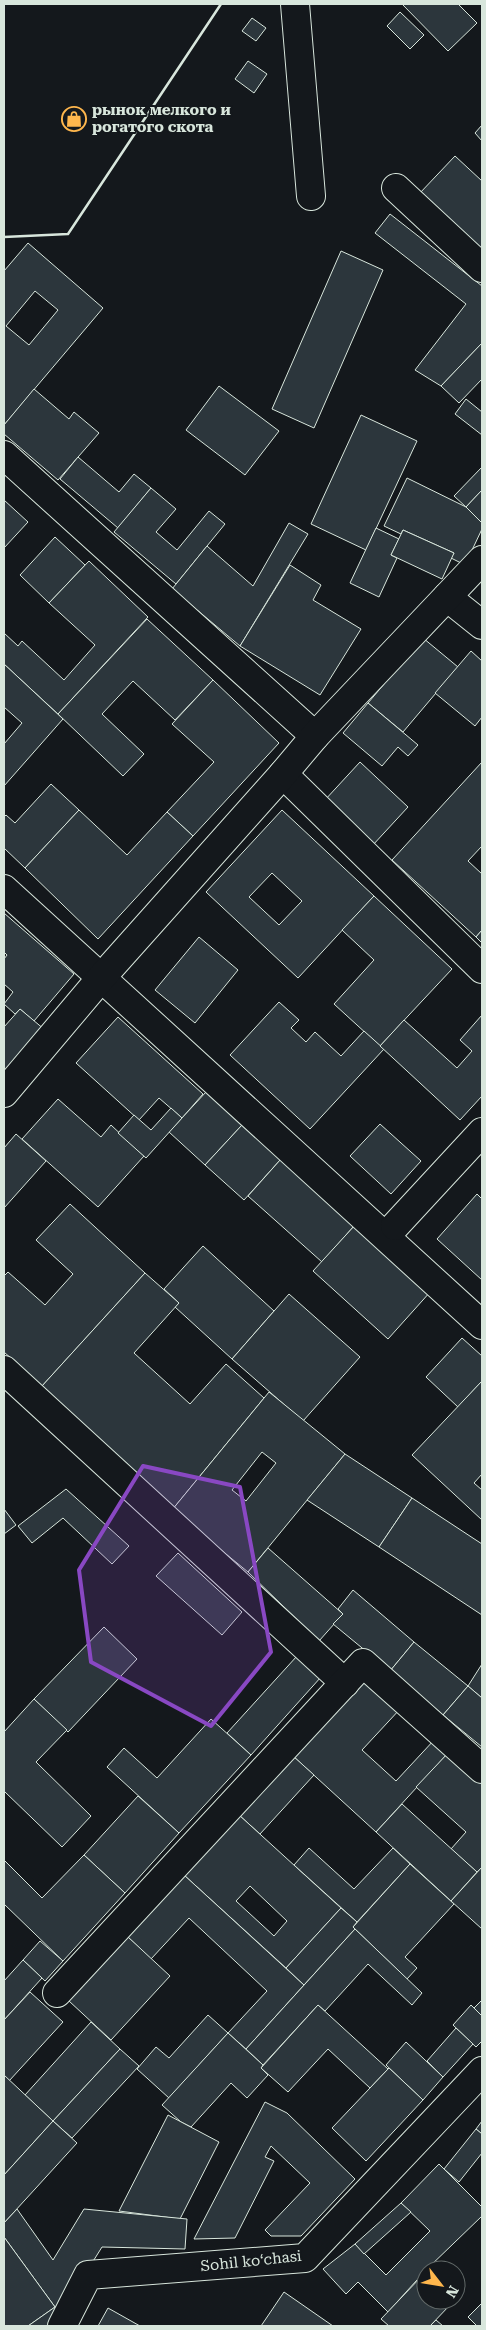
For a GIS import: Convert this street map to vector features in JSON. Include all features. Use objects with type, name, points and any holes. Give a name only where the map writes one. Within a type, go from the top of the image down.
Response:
[{"type":"street","points":[[295,4],[311,196]]},
{"type":"street","points":[[396,188],[482,268]]},
{"type":"street","points":[[4,455],[315,736]]},
{"type":"street","points":[[4,1093],[100,978],[315,736],[482,560]]},
{"type":"street","points":[[447,597],[482,625]]},
{"type":"street","points":[[283,774],[482,969]]},
{"type":"street","points":[[4,889],[482,1325]]},
{"type":"street","points":[[395,1226],[482,1132]]},
{"type":"street","points":[[4,1370],[345,1683]]},
{"type":"street","points":[[57,1993],[363,1663],[482,1769]]},
{"type":"street","name":"Sohil koʻchasi","points":[[62,2326],[88,2276],[305,2258],[482,2071]]},
{"type":"highlighted area","points":[[143,1466],[240,1487],[271,1652],[211,1726],[91,1662],[79,1570]]},
{"type":"building","points":[[402,4],[458,4],[477,23],[448,51]]},
{"type":"building","points":[[400,12],[424,35],[410,49],[387,26]]},
{"type":"building","points":[[252,18],[266,28],[256,41],[242,31]]},
{"type":"building","points":[[248,61],[267,74],[254,93],[235,79]]},
{"type":"building","points":[[482,125],[482,141],[475,133]]},
{"type":"building","points":[[455,156],[482,181],[482,254],[419,194]]},
{"type":"building","points":[[390,214],[482,286],[482,343],[441,386],[415,370],[466,304],[375,233]]},
{"type":"building","points":[[28,243],[103,308],[4,425],[4,271]],"holes":[[[35,291],[58,310],[29,345],[6,326]]]},
{"type":"building","points":[[341,251],[383,270],[314,428],[272,409]]},
{"type":"building","points":[[482,343],[482,379],[459,403],[441,386]]},
{"type":"building","points":[[219,386],[279,431],[245,475],[186,430]]},
{"type":"building","points":[[34,389],[69,419],[74,412],[99,433],[58,480],[4,434],[4,425]]},
{"type":"building","points":[[466,399],[482,412],[482,435],[455,414]]},
{"type":"building","points":[[361,415],[417,441],[366,550],[311,524]]},
{"type":"building","points":[[78,457],[119,492],[134,474],[151,488],[118,528],[60,479]]},
{"type":"building","points":[[482,467],[482,490],[466,507],[454,496]]},
{"type":"building","points":[[407,478],[466,507],[482,523],[482,529],[465,565],[451,558],[454,553],[403,530],[401,534],[384,526]]},
{"type":"building","points":[[151,488],[176,509],[156,532],[177,550],[209,511],[225,524],[176,584],[114,532]]},
{"type":"building","points":[[482,490],[482,523],[466,507]]},
{"type":"building","points":[[4,500],[28,522],[4,548]]},
{"type":"building","points":[[289,523],[308,534],[240,646],[172,589],[207,546],[253,586]]},
{"type":"building","points":[[376,528],[399,539],[391,555],[397,558],[379,597],[350,583]]},
{"type":"building","points":[[403,530],[454,553],[442,579],[391,555]]},
{"type":"building","points":[[55,537],[85,565],[49,603],[20,575]]},
{"type":"building","points":[[89,561],[148,617],[58,714],[4,664],[4,633],[18,646],[22,641],[64,680],[95,645],[49,603]]},
{"type":"building","points":[[290,565],[321,585],[313,600],[361,629],[320,695],[240,646]]},
{"type":"building","points":[[147,619],[213,680],[175,720],[133,681],[102,714],[144,754],[123,776],[58,714]]},
{"type":"building","points":[[423,638],[458,667],[403,732],[368,703]]},
{"type":"building","points":[[471,651],[482,661],[482,717],[475,726],[435,693]]},
{"type":"building","points":[[4,664],[63,719],[4,786],[4,744],[22,723],[4,707]]},
{"type":"building","points":[[213,680],[279,743],[193,836],[167,812],[214,762],[172,724]]},
{"type":"building","points":[[368,703],[418,745],[408,756],[398,747],[382,766],[343,733]]},
{"type":"building","points":[[360,762],[408,807],[372,846],[324,801]]},
{"type":"building","points":[[482,762],[482,846],[468,861],[482,874],[482,930],[476,937],[392,860]]},
{"type":"building","points":[[51,784],[79,810],[25,868],[4,848],[4,817],[6,815],[15,823]]},
{"type":"building","points":[[79,810],[127,855],[167,812],[193,836],[98,939],[25,868]]},
{"type":"building","points":[[282,810],[374,896],[298,978],[206,892]],"holes":[[[272,873],[302,901],[279,925],[249,897]]]},
{"type":"building","points":[[374,896],[452,969],[380,1046],[334,1004],[374,960],[342,930]]},
{"type":"building","points":[[4,913],[74,974],[34,1021],[20,1009],[15,1014],[4,1004],[13,992],[4,984],[4,959],[7,955],[4,952]]},
{"type":"building","points":[[482,930],[482,943],[476,937]]},
{"type":"building","points":[[199,937],[238,970],[195,1023],[155,990]]},
{"type":"building","points":[[279,1002],[299,1020],[291,1028],[306,1042],[315,1032],[341,1056],[364,1031],[384,1049],[310,1129],[230,1055]]},
{"type":"building","points":[[20,1009],[45,1030],[4,1077],[4,1027]]},
{"type":"building","points":[[482,1015],[482,1096],[460,1120],[380,1046],[404,1020],[457,1068],[472,1051],[460,1040]]},
{"type":"building","points":[[118,1017],[203,1094],[182,1118],[159,1098],[139,1120],[76,1063]]},
{"type":"building","points":[[206,1092],[242,1125],[205,1165],[169,1132]]},
{"type":"building","points":[[58,1099],[101,1137],[111,1125],[144,1156],[98,1207],[22,1139]]},
{"type":"building","points":[[171,1108],[182,1118],[146,1158],[118,1133],[134,1115],[151,1130]]},
{"type":"building","points":[[380,1124],[421,1161],[391,1194],[350,1156]]},
{"type":"building","points":[[242,1125],[281,1159],[244,1200],[205,1165]]},
{"type":"building","points":[[16,1134],[46,1161],[4,1208],[4,1148]]},
{"type":"building","points":[[281,1159],[354,1226],[322,1262],[248,1196]]},
{"type":"building","points":[[477,1194],[482,1199],[482,1280],[437,1239]]},
{"type":"building","points":[[70,1204],[145,1273],[42,1386],[4,1352],[4,1276],[8,1272],[45,1305],[73,1274],[36,1240]]},
{"type":"building","points":[[356,1224],[431,1291],[388,1339],[313,1271]]},
{"type":"building","points":[[203,1246],[274,1311],[232,1359],[175,1307],[179,1303],[164,1289]]},
{"type":"building","points":[[145,1273],[179,1303],[134,1353],[190,1404],[226,1364],[264,1398],[172,1510],[42,1386]]},
{"type":"building","points":[[289,1294],[360,1357],[303,1421],[232,1359]]},
{"type":"building","points":[[462,1338],[482,1356],[482,1381],[458,1407],[426,1377]]},
{"type":"building","points":[[482,1381],[482,1474],[474,1483],[482,1490],[482,1520],[412,1455]]},
{"type":"building","points":[[269,1392],[345,1454],[248,1572],[172,1510]],"holes":[[[262,1452],[276,1463],[246,1501],[232,1490]]]},
{"type":"building","points":[[345,1454],[412,1498],[379,1547],[307,1500]]},
{"type":"building","points":[[66,1489],[129,1546],[112,1564],[63,1518],[32,1543],[18,1526]]},
{"type":"building","points":[[412,1498],[482,1544],[482,1615],[379,1547]]},
{"type":"building","points":[[4,1509],[16,1525],[4,1534]]},
{"type":"building","points":[[268,1548],[343,1614],[319,1641],[248,1572]]},
{"type":"building","points":[[178,1553],[242,1612],[222,1635],[156,1576]]},
{"type":"building","points":[[353,1590],[414,1642],[390,1671],[333,1624],[343,1614],[338,1609]]},
{"type":"building","points":[[104,1627],[137,1659],[68,1732],[34,1699]]},
{"type":"building","points":[[414,1642],[468,1686],[443,1715],[390,1671]]},
{"type":"building","points":[[297,1656],[321,1677],[251,1755],[227,1733]]},
{"type":"building","points":[[482,1664],[482,1698],[468,1686]]},
{"type":"building","points":[[366,1676],[401,1708],[362,1750],[396,1781],[435,1739],[449,1752],[376,1832],[293,1756]]},
{"type":"building","points":[[468,1686],[482,1698],[482,1747],[443,1715]]},
{"type":"building","points":[[34,1699],[67,1730],[36,1762],[91,1816],[62,1847],[4,1791],[4,1732]]},
{"type":"building","points":[[211,1719],[251,1755],[179,1833],[107,1767],[124,1748],[157,1778]]},
{"type":"building","points":[[449,1752],[482,1782],[482,1867],[477,1872],[451,1849],[466,1832],[416,1787]]},
{"type":"building","points":[[293,1756],[314,1775],[260,1834],[239,1815]]},
{"type":"building","points":[[138,1796],[179,1833],[125,1893],[84,1855]]},
{"type":"building","points":[[402,1804],[477,1872],[451,1901],[376,1832]]},
{"type":"building","points":[[239,1815],[341,1908],[286,1968],[184,1875]],"holes":[[[250,1886],[287,1921],[274,1936],[236,1901]]]},
{"type":"building","points":[[309,1848],[354,1889],[393,1848],[410,1864],[357,1922],[294,1865]]},
{"type":"building","points":[[84,1855],[125,1893],[63,1961],[4,1904],[4,1860],[42,1898]]},
{"type":"building","points":[[410,1864],[454,1904],[405,1957],[417,1968],[407,1979],[353,1927]]},
{"type":"building","points":[[482,1867],[482,1929],[451,1901]]},
{"type":"building","points":[[184,1875],[304,1985],[246,2049],[228,2033],[267,1991],[189,1918],[151,1959],[128,1937]]},
{"type":"building","points":[[341,1908],[357,1922],[353,1927],[355,1929],[304,1985],[286,1968]]},
{"type":"building","points":[[355,1929],[422,1993],[412,2005],[368,1964],[325,2011],[318,2005],[263,2065],[246,2049]]},
{"type":"building","points":[[128,1937],[170,1976],[111,2040],[69,2001]]},
{"type":"building","points":[[40,1941],[63,1961],[45,1981],[23,1960]]},
{"type":"building","points":[[23,1960],[42,1978],[4,2020],[4,1981]]},
{"type":"building","points":[[30,1992],[63,2022],[9,2081],[4,2075],[4,2020]]},
{"type":"building","points":[[482,2000],[482,2016],[474,2008]]},
{"type":"building","points":[[318,2005],[388,2069],[370,2088],[328,2049],[288,2092],[261,2068]]},
{"type":"building","points":[[471,2005],[482,2016],[482,2041],[476,2047],[453,2025]]},
{"type":"building","points":[[208,2015],[228,2033],[169,2098],[137,2069],[156,2047],[169,2058]]},
{"type":"building","points":[[91,2022],[120,2049],[53,2121],[25,2095]]},
{"type":"building","points":[[456,2028],[473,2044],[443,2077],[427,2061]]},
{"type":"building","points":[[228,2033],[263,2065],[261,2068],[268,2075],[247,2098],[231,2083],[191,2127],[181,2122],[162,2105]]},
{"type":"building","points":[[406,2042],[443,2077],[423,2100],[386,2065]]},
{"type":"building","points":[[120,2049],[139,2066],[72,2138],[53,2121]]},
{"type":"building","points":[[389,2068],[423,2100],[366,2161],[332,2128]]},
{"type":"building","points":[[4,2075],[53,2121],[4,2175]]},
{"type":"building","points":[[265,2102],[287,2113],[355,2179],[301,2236],[271,2236],[265,2230],[310,2183],[271,2146],[265,2157],[274,2161],[235,2238],[194,2239]]},
{"type":"building","points":[[168,2115],[219,2142],[180,2219],[119,2211]]},
{"type":"building","points":[[53,2121],[77,2143],[4,2223],[4,2175]]},
{"type":"building","points":[[482,2121],[482,2134],[476,2129]]},
{"type":"building","points":[[476,2129],[482,2134],[482,2153],[459,2182],[444,2169]]},
{"type":"building","points":[[439,2164],[482,2207],[482,2216],[436,2260],[416,2260],[416,2281],[388,2312],[358,2282],[346,2294],[323,2269],[355,2244],[386,2275],[430,2231],[401,2203]]},
{"type":"building","points":[[401,2203],[411,2212],[364,2254],[355,2244]]},
{"type":"building","points":[[17,2209],[53,2260],[84,2209],[187,2219],[185,2249],[102,2247],[62,2311],[55,2307],[4,2237],[4,2223]]},
{"type":"building","points":[[4,2237],[55,2307],[28,2326],[4,2326]]},
{"type":"building","points":[[416,2282],[416,2310],[445,2310],[430,2326],[389,2326],[381,2319]]},
{"type":"building","points":[[284,2292],[333,2326],[261,2326]]},
{"type":"building","points":[[482,2303],[482,2326],[477,2326],[468,2317]]},
{"type":"building","points":[[55,2307],[62,2311],[54,2326],[28,2326]]},
{"type":"building","points":[[108,2308],[140,2326],[98,2326]]},
{"type":"building","points":[[436,2320],[443,2326],[430,2326]]},
{"type":"wall","points":[[4,237],[68,234],[221,4]]},
{"type":"place","name":"рынок мелкого и рогатого скота","points":[[74,119]]}]
